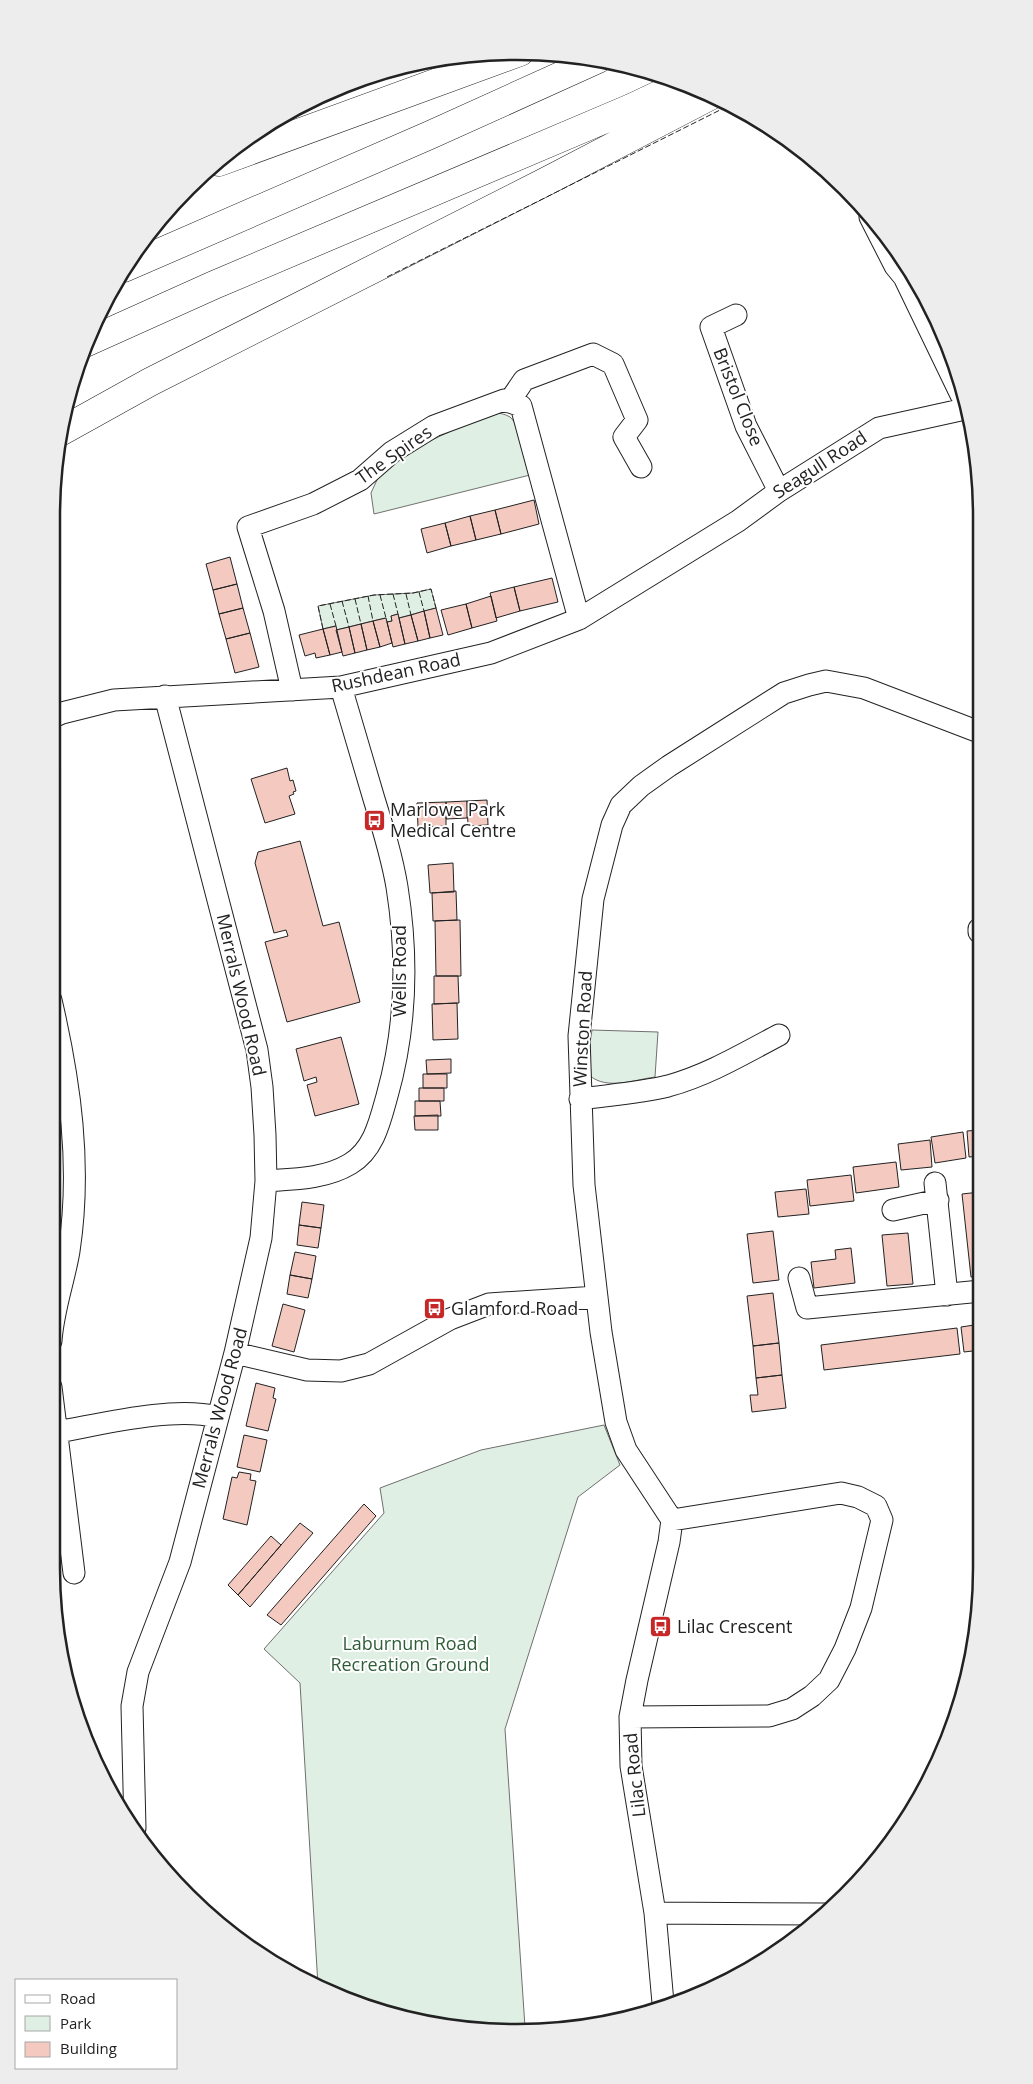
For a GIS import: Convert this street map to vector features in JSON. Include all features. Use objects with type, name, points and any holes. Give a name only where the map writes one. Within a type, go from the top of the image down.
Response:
[{"type":"highway","points":[[237,155],[496,61]]},
{"type":"highway","points":[[138,262],[430,135],[584,65]]},
{"type":"highway","points":[[97,338],[223,281],[673,88]]},
{"type":"highway","points":[[69,427],[150,382],[702,100]]},
{"type":"street","points":[[887,250],[895,266],[902,272]]},
{"type":"street","points":[[910,285],[946,364]]},
{"type":"street","name":"Bristol Close","points":[[736,315],[711,327],[746,426],[779,491]]},
{"type":"street","points":[[580,620],[521,406],[509,402],[524,380],[593,354],[613,364],[637,420],[624,437],[641,467]]},
{"type":"street","name":"The Spires","points":[[292,690],[274,611],[248,527],[313,504],[360,480],[392,452],[434,426],[504,400],[509,402]]},
{"type":"street","name":"Seagull Road","points":[[689,552],[738,521],[779,491],[878,428],[960,410]]},
{"type":"street","name":"Rushdean Road","points":[[60,714],[114,700],[341,687],[491,653],[580,620],[689,552]]},
{"type":"street","name":"Winston Road","points":[[672,1520],[626,1450],[616,1422],[597,1297],[584,1185],[579,1036],[593,899],[608,837],[621,805],[641,786],[669,766],[784,693],[826,681],[864,688],[973,730]]},
{"type":"street","name":"Wells Road","points":[[266,1181],[309,1177],[332,1172],[351,1163],[368,1147],[378,1129],[399,1044],[403,989],[402,931],[397,886],[387,843],[341,687]]},
{"type":"street","name":"Merrals Wood Road","points":[[135,1817],[132,1706],[138,1672],[180,1562],[235,1353],[261,1238],[266,1181],[262,1087],[257,1050],[165,696]]},
{"type":"street","points":[[580,1099],[665,1086],[685,1081],[714,1069],[779,1035]]},
{"type":"street","points":[[60,1046],[72,1108],[75,1189],[69,1251],[60,1296]]},
{"type":"street","points":[[893,1210],[937,1191],[947,1295]]},
{"type":"street","points":[[799,1278],[807,1308],[973,1292]]},
{"type":"street","points":[[235,1353],[307,1370],[341,1371],[369,1364],[450,1319],[489,1304],[597,1297]]},
{"type":"street","points":[[60,1432],[165,1414],[198,1413],[217,1417]]},
{"type":"street","points":[[60,1457],[74,1573]]},
{"type":"street","points":[[630,1717],[769,1716],[792,1709],[812,1696],[829,1680],[852,1633],[861,1608],[882,1520],[876,1506],[858,1497],[842,1493],[672,1520]]},
{"type":"street","name":"Lilac Road","points":[[663,2000],[654,1913],[631,1766],[630,1717],[672,1520]]},
{"type":"street","points":[[654,1913],[813,1914]]},
{"type":"green space","points":[[494,413],[506,415],[514,421],[520,435],[530,475],[374,514],[371,493],[382,469],[419,446],[483,416]]},
{"type":"green space","points":[[431,589],[436,608],[399,618],[398,614],[391,616],[392,621],[387,622],[385,618],[336,630],[335,626],[323,629],[318,606],[374,595],[413,593]]},
{"type":"green space","points":[[592,1030],[658,1032],[655,1077],[613,1083],[597,1080],[590,1076],[587,1062]]},
{"type":"green space","name":"Laburnum Road Recreation Ground","points":[[604,1425],[620,1465],[578,1497],[505,1729],[525,2024],[487,2023],[427,2015],[370,2000],[318,1978],[300,1683],[264,1649],[384,1513],[380,1488],[481,1450]]},
{"type":"building","points":[[534,500],[539,524],[501,534],[495,510]]},
{"type":"building","points":[[495,510],[501,534],[476,540],[470,516]]},
{"type":"building","points":[[470,516],[476,540],[451,546],[445,523]]},
{"type":"building","points":[[445,523],[451,546],[427,553],[421,529]]},
{"type":"building","points":[[230,557],[237,584],[213,590],[206,564]]},
{"type":"building","points":[[552,578],[558,602],[520,611],[514,587]]},
{"type":"building","points":[[237,584],[243,608],[219,614],[213,590]]},
{"type":"building","points":[[514,587],[520,611],[496,618],[490,593]]},
{"type":"building","points":[[491,596],[497,621],[472,628],[466,604]]},
{"type":"building","points":[[466,604],[472,628],[448,635],[441,610]]},
{"type":"building","points":[[243,608],[250,633],[226,639],[219,614]]},
{"type":"building","points":[[436,608],[443,635],[430,638],[424,611]]},
{"type":"building","points":[[424,611],[430,638],[418,641],[411,615]]},
{"type":"building","points":[[398,614],[405,644],[393,647],[387,622],[392,621],[391,616]]},
{"type":"building","points":[[411,615],[418,641],[405,644],[399,618]]},
{"type":"building","points":[[386,618],[392,643],[380,647],[373,621]]},
{"type":"building","points":[[373,621],[380,647],[367,650],[361,624]]},
{"type":"building","points":[[361,624],[367,650],[355,653],[349,627]]},
{"type":"building","points":[[336,626],[342,652],[330,655],[323,629]]},
{"type":"building","points":[[349,627],[355,653],[343,656],[336,630]]},
{"type":"building","points":[[323,629],[330,655],[316,658],[315,653],[305,656],[299,635]]},
{"type":"building","points":[[250,633],[259,667],[235,673],[226,639]]},
{"type":"building","points":[[287,768],[290,781],[293,780],[296,791],[289,796],[295,814],[265,823],[251,779]]},
{"type":"building","points":[[487,800],[488,825],[468,826],[467,801]]},
{"type":"building","points":[[467,801],[467,818],[446,819],[446,802]]},
{"type":"building","points":[[446,802],[446,826],[418,827],[417,803]]},
{"type":"building","points":[[300,841],[323,926],[339,922],[360,1002],[287,1022],[265,942],[288,936],[286,930],[274,933],[255,863],[258,852]]},
{"type":"building","points":[[453,863],[454,892],[430,893],[428,865]]},
{"type":"building","points":[[456,891],[457,920],[433,921],[432,893]]},
{"type":"building","points":[[460,920],[461,976],[436,976],[435,921]]},
{"type":"building","points":[[434,976],[458,976],[459,1003],[434,1004]]},
{"type":"building","points":[[457,1003],[458,1039],[433,1040],[432,1004]]},
{"type":"building","points":[[341,1037],[359,1104],[315,1116],[307,1085],[317,1082],[316,1077],[304,1081],[296,1049]]},
{"type":"building","points":[[451,1059],[451,1073],[427,1074],[426,1060]]},
{"type":"building","points":[[423,1074],[447,1074],[447,1088],[423,1088]]},
{"type":"building","points":[[419,1088],[444,1088],[444,1101],[419,1101]]},
{"type":"building","points":[[415,1101],[440,1101],[441,1116],[415,1116]]},
{"type":"building","points":[[438,1115],[438,1130],[415,1130],[414,1116]]},
{"type":"building","points":[[967,1131],[973,1131],[973,1157],[969,1157]]},
{"type":"building","points":[[963,1132],[966,1158],[935,1163],[931,1137]]},
{"type":"building","points":[[930,1140],[932,1167],[901,1170],[898,1144]]},
{"type":"building","points":[[896,1162],[899,1187],[856,1193],[853,1167]]},
{"type":"building","points":[[851,1175],[854,1201],[810,1206],[807,1180]]},
{"type":"building","points":[[806,1189],[809,1214],[778,1217],[775,1192]]},
{"type":"building","points":[[973,1193],[973,1277],[971,1277],[962,1194]]},
{"type":"building","points":[[302,1202],[324,1205],[321,1228],[299,1225]]},
{"type":"building","points":[[299,1225],[321,1228],[318,1248],[297,1245]]},
{"type":"building","points":[[773,1231],[779,1280],[753,1283],[747,1234]]},
{"type":"building","points":[[908,1233],[913,1284],[887,1286],[882,1235]]},
{"type":"building","points":[[851,1248],[855,1283],[814,1288],[811,1262],[836,1259],[835,1250]]},
{"type":"building","points":[[295,1252],[316,1256],[312,1279],[290,1275]]},
{"type":"building","points":[[290,1275],[312,1279],[308,1298],[287,1294]]},
{"type":"building","points":[[773,1293],[779,1343],[753,1346],[747,1296]]},
{"type":"building","points":[[283,1304],[305,1310],[294,1352],[272,1346]]},
{"type":"building","points":[[973,1325],[973,1351],[964,1352],[961,1327]]},
{"type":"building","points":[[957,1328],[960,1354],[824,1370],[821,1345]]},
{"type":"building","points":[[779,1343],[782,1375],[756,1378],[753,1346]]},
{"type":"building","points":[[782,1375],[786,1408],[752,1412],[750,1395],[758,1395],[756,1378]]},
{"type":"building","points":[[256,1383],[275,1388],[273,1398],[276,1399],[268,1431],[246,1426]]},
{"type":"building","points":[[244,1435],[267,1440],[260,1472],[237,1467]]},
{"type":"building","points":[[239,1472],[251,1474],[250,1480],[256,1481],[247,1525],[223,1519],[232,1477],[237,1478]]},
{"type":"building","points":[[364,1504],[376,1516],[281,1625],[267,1615]]},
{"type":"building","points":[[300,1523],[313,1533],[250,1607],[238,1595]]},
{"type":"building","points":[[271,1536],[281,1545],[238,1595],[228,1585]]},
{"type":"fence","points":[[387,277],[722,109]]},
{"type":"fence","points":[[323,629],[318,606],[374,595],[413,593],[431,589],[436,608]]},
{"type":"fence","points":[[419,592],[424,611]]},
{"type":"fence","points":[[393,594],[398,614]]},
{"type":"fence","points":[[406,594],[411,615]]},
{"type":"fence","points":[[380,595],[386,618]]},
{"type":"fence","points":[[368,596],[373,621]]},
{"type":"fence","points":[[355,599],[361,624]]},
{"type":"fence","points":[[342,601],[349,627]]},
{"type":"fence","points":[[330,604],[336,626]]},
{"type":"place","name":"Marlowe Park Medical Centre","points":[[374,820]]},
{"type":"place","name":"Glamford Road","points":[[435,1309]]},
{"type":"place","name":"Lilac Crescent","points":[[661,1627]]}]
